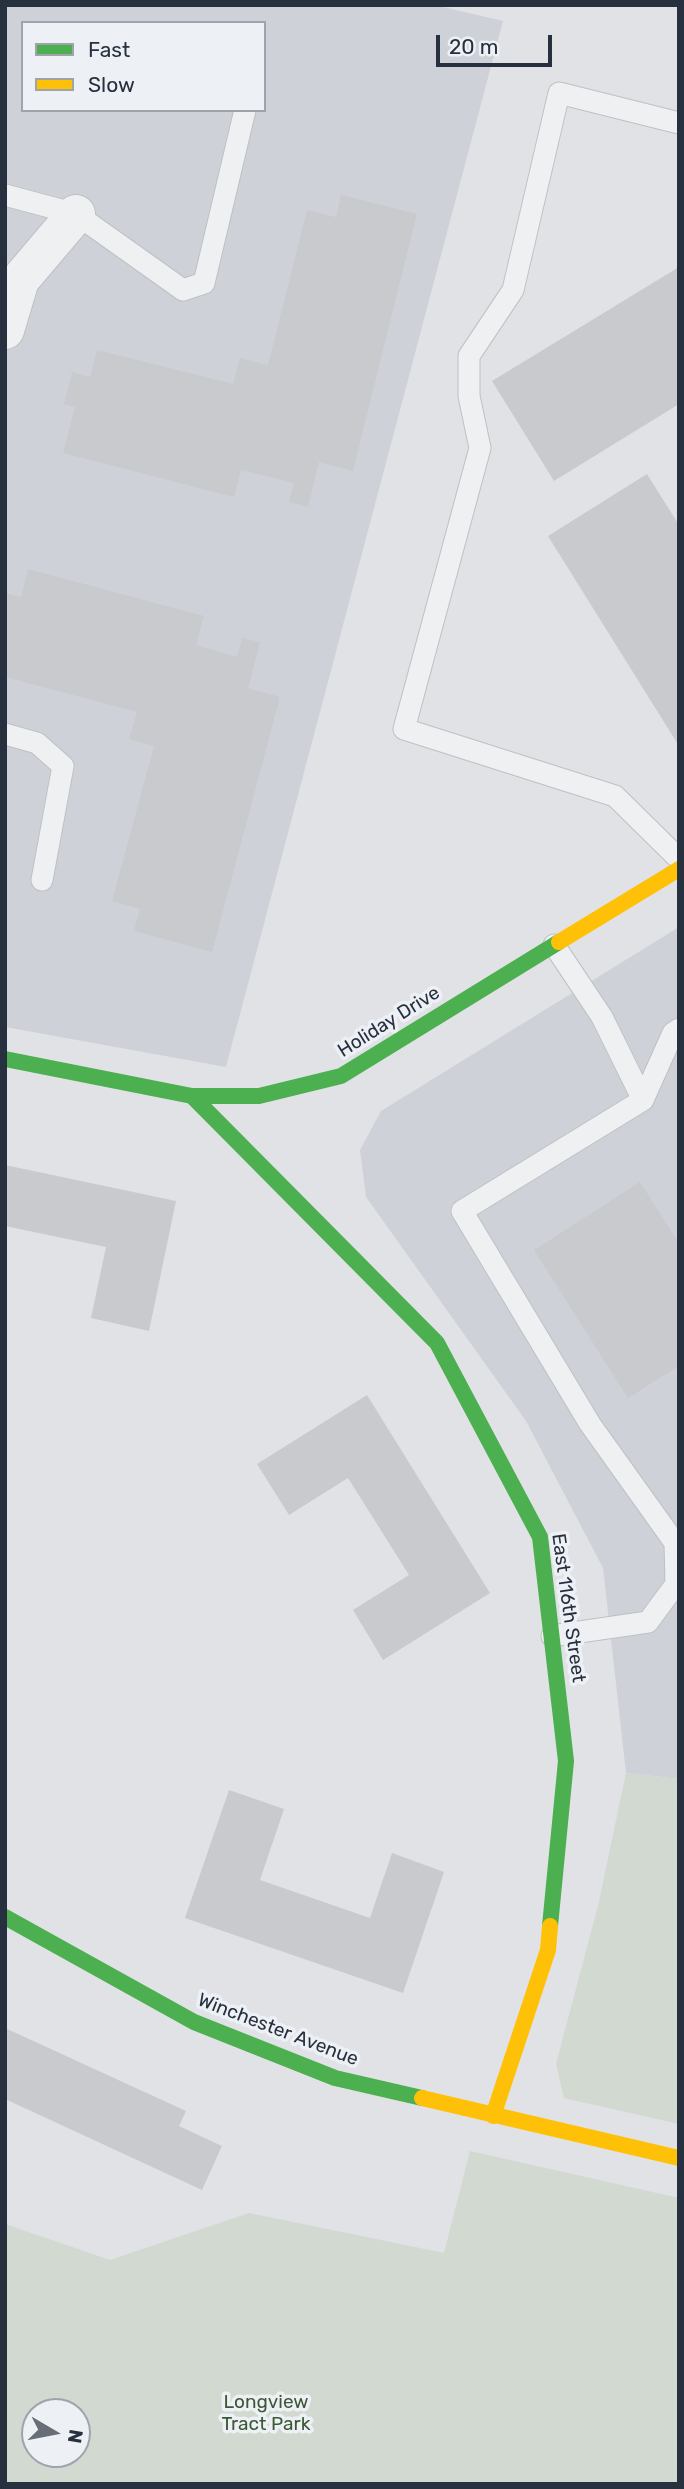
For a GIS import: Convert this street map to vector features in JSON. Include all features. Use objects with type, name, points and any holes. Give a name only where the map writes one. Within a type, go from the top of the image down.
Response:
[{"type":"street","points":[[5,331],[20,280],[76,214]]},
{"type":"street","name":"Holiday Drive","points":[[5,1059],[192,1096],[259,1096],[341,1076],[679,869]]},
{"type":"street","name":"East 116th Street","points":[[192,1096],[437,1343],[540,1537],[566,1761],[548,1950],[493,2116]]},
{"type":"street","name":"Winchester Avenue","points":[[5,1917],[194,2022],[335,2078],[679,2158]]},
{"type":"lane","points":[[679,123],[559,93],[513,290],[469,356],[469,396],[480,449],[404,730],[615,796],[679,859]]},
{"type":"lane","points":[[5,195],[76,214],[183,290],[204,283],[245,112]]},
{"type":"lane","points":[[5,734],[37,743],[63,766],[42,880]]},
{"type":"lane","points":[[554,945],[602,1017],[643,1100]]},
{"type":"lane","points":[[552,1636],[648,1622],[676,1584],[675,1543],[590,1424],[463,1211],[643,1100],[673,1033],[679,1029]]},
{"type":"shaded area","points":[[5,5],[435,5],[503,21],[226,1067],[5,1027]]},
{"type":"shaded area","points":[[679,927],[679,1779],[626,1773],[603,1568],[526,1421],[366,1197],[360,1150],[381,1111]]},
{"type":"green space","points":[[626,1773],[679,1779],[679,2124],[564,2098],[556,2064],[598,1906]]},
{"type":"green space","name":"Longview Tract Park","points":[[470,2151],[679,2198],[679,2484],[5,2484],[5,2224],[110,2260],[249,2213],[444,2253]]},
{"type":"building","points":[[341,195],[417,214],[353,471],[319,462],[308,507],[289,502],[294,483],[241,470],[234,497],[63,453],[75,407],[64,404],[72,372],[90,377],[97,350],[233,384],[240,358],[268,365],[307,210],[336,217]]},
{"type":"building","points":[[679,267],[679,404],[554,481],[492,381]]},
{"type":"building","points":[[647,474],[679,525],[679,746],[548,536]]},
{"type":"building","points":[[28,569],[204,616],[196,645],[237,657],[242,638],[260,642],[248,688],[280,697],[212,952],[134,931],[140,909],[112,901],[154,746],[129,739],[137,712],[5,677],[5,593],[21,597]]},
{"type":"building","points":[[5,1165],[176,1201],[149,1331],[91,1318],[106,1247],[5,1226]]},
{"type":"building","points":[[640,1182],[679,1243],[679,1366],[628,1398],[534,1250]]},
{"type":"building","points":[[367,1395],[490,1593],[383,1660],[353,1610],[409,1575],[348,1478],[289,1515],[257,1464]]},
{"type":"building","points":[[229,1790],[284,1809],[260,1880],[370,1918],[392,1853],[444,1872],[403,1993],[185,1918]]},
{"type":"building","points":[[5,2028],[186,2111],[179,2126],[222,2146],[202,2190],[5,2099]]},
{"type":"traffic: fast","points":[[5,1059],[192,1096],[259,1096],[341,1076],[559,942]]},
{"type":"traffic: fast","points":[[192,1096],[437,1343],[540,1537],[566,1761],[550,1926]]},
{"type":"traffic: fast","points":[[5,1917],[194,2022],[335,2078],[422,2098]]},
{"type":"traffic: slow","points":[[559,942],[679,869]]},
{"type":"traffic: slow","points":[[493,2116],[548,1950],[550,1926]]},
{"type":"traffic: slow","points":[[422,2098],[679,2158]]}]
